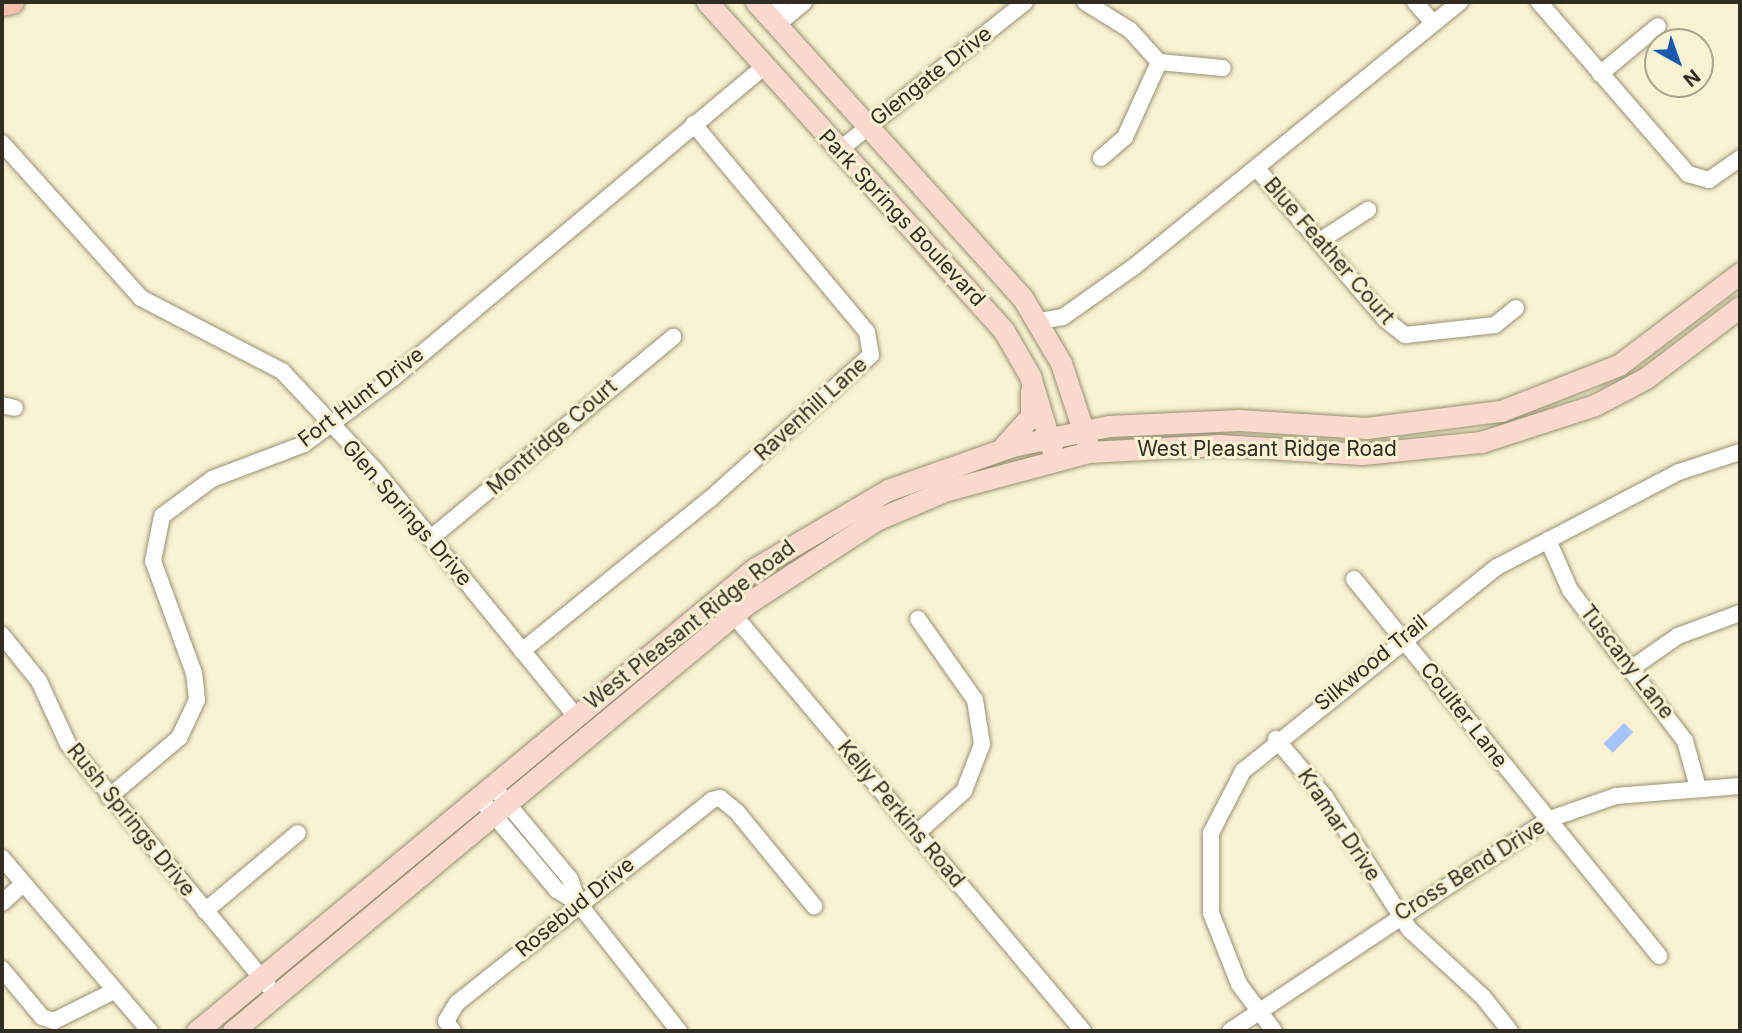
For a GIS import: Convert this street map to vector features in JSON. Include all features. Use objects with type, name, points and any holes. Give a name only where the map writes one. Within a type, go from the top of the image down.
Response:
[{"type":"highway","points":[[2,4],[12,2]]},
{"type":"main road","name":"Park Springs Boulevard","points":[[707,2],[838,151],[970,290],[1027,372],[1055,460]]},
{"type":"main road","name":"Park Springs Boulevard","points":[[771,10],[1040,321],[1074,393],[1089,452]]},
{"type":"main road","name":"West Pleasant Ridge Road","points":[[197,1031],[719,597],[812,531],[877,496],[999,450],[1085,430],[1132,424],[1239,419],[1366,428],[1501,411],[1619,365],[1740,273]]},
{"type":"main road","name":"West Pleasant Ridge Road","points":[[233,1031],[734,615],[878,519],[947,489],[1089,452],[1219,445],[1362,454],[1480,442],[1605,399],[1646,378],[1740,307]]},
{"type":"main road","points":[[999,450],[1031,415],[1027,372]]},
{"type":"main road","points":[[1074,393],[1132,424]]},
{"type":"street","points":[[771,10],[804,2]]},
{"type":"street","name":"Glengate Drive","points":[[838,151],[1025,2]]},
{"type":"street","points":[[1085,2],[1130,30],[1159,62],[1223,68]]},
{"type":"street","points":[[1415,2],[1433,23]]},
{"type":"street","points":[[1040,321],[1063,317],[1152,253],[1259,171],[1460,2]]},
{"type":"street","points":[[1539,2],[1695,180],[1715,178],[1740,158]]},
{"type":"street","points":[[1600,74],[1658,26]]},
{"type":"street","points":[[1101,158],[1125,137],[1159,62]]},
{"type":"street","name":"Fort Hunt Drive","points":[[109,797],[179,738],[197,700],[194,673],[153,561],[162,516],[212,479],[304,444],[393,378],[764,68]]},
{"type":"street","name":"Ravenhill Lane","points":[[522,651],[720,491],[872,355],[867,332],[694,124]]},
{"type":"street","name":"Glen Springs Drive","points":[[2,143],[141,298],[181,323],[267,360],[329,423],[431,538],[575,715]]},
{"type":"street","name":"Blue Feather Court","points":[[1259,171],[1321,240],[1385,320],[1405,335],[1494,326],[1516,308]]},
{"type":"street","points":[[1321,240],[1368,210]]},
{"type":"street","name":"Montridge Court","points":[[431,538],[673,337]]},
{"type":"street","name":"Silkwood Trail","points":[[1274,1031],[1256,1011],[1213,924],[1207,860],[1228,793],[1276,739],[1403,637],[1497,567],[1679,472],[1740,452]]},
{"type":"street","name":"Tuscany Lane","points":[[1548,540],[1570,590],[1685,741],[1698,788]]},
{"type":"street","name":"Coulter Lane","points":[[1354,579],[1659,956]]},
{"type":"street","name":"Kelly Perkins Road","points":[[719,597],[1083,1031]]},
{"type":"street","points":[[1632,668],[1678,636],[1740,613]]},
{"type":"street","points":[[917,833],[964,791],[982,744],[975,700],[918,619]]},
{"type":"street","name":"Rush Springs Drive","points":[[2,635],[30,667],[68,744],[109,797],[276,996]]},
{"type":"street","name":"Kramar Drive","points":[[1276,739],[1325,797],[1398,914],[1510,1031]]},
{"type":"street","name":"Cross Bend Drive","points":[[1230,1031],[1398,914],[1547,820],[1616,796],[1740,786]]},
{"type":"street","points":[[485,790],[502,810],[556,890],[579,904],[679,1031]]},
{"type":"street","name":"Rosebud Drive","points":[[450,1026],[457,1003],[712,800],[720,798],[737,812],[814,906]]},
{"type":"street","points":[[205,911],[298,833]]},
{"type":"street","points":[[2,858],[112,992],[150,1031]]},
{"type":"street","points":[[2,903],[23,884]]},
{"type":"street","points":[[2,969],[42,1017],[54,1020],[112,992]]},
{"type":"water","points":[[1624,723],[1633,732],[1613,753],[1603,744]]}]
